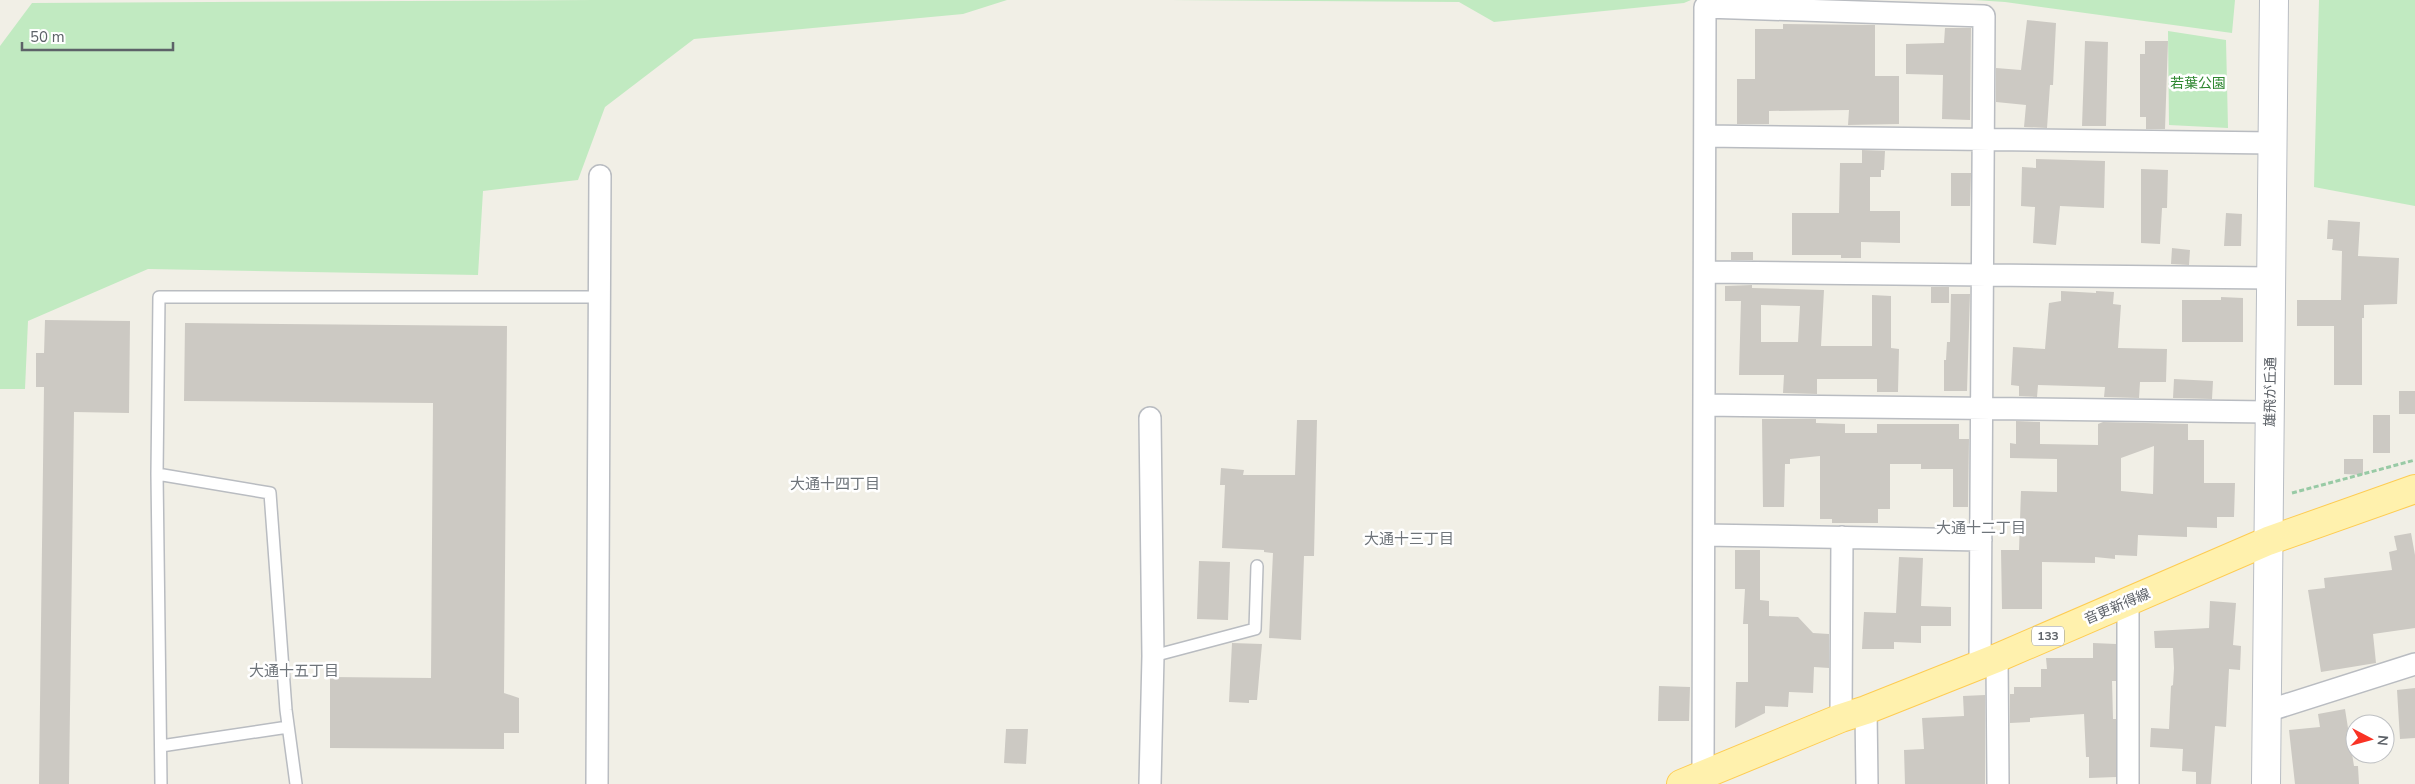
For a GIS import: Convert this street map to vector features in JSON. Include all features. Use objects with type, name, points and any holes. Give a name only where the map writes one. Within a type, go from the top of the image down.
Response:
[{"type":"main road","name":"音更新得線","points":[[1692,779],[1989,661],[2268,542],[2415,489]]},
{"type":"street","name":"雄飛が丘通","points":[[2266,784],[2274,0]]},
{"type":"street","points":[[1692,779],[1704,534],[1706,7],[1984,16],[1981,540],[1998,784]]},
{"type":"street","points":[[1705,136],[2273,143]]},
{"type":"street","points":[[597,784],[600,176]]},
{"type":"street","points":[[1704,272],[2271,278]]},
{"type":"street","points":[[1704,405],[2269,412]]},
{"type":"street","points":[[1150,418],[1153,656],[1150,784]]},
{"type":"street","points":[[1704,534],[1981,540]]},
{"type":"street","points":[[1842,537],[1854,714],[1867,784]]},
{"type":"street","points":[[2128,602],[2128,784]]},
{"type":"street","points":[[2267,711],[2415,664]]},
{"type":"lane","points":[[161,784],[157,474],[160,296],[600,297]]},
{"type":"lane","points":[[157,474],[270,493],[288,727],[296,784]]},
{"type":"lane","points":[[1153,656],[1255,629],[1257,566]]},
{"type":"lane","points":[[161,746],[288,727]]},
{"type":"path","points":[[2269,500],[2415,460]]},
{"type":"green space","points":[[1007,0],[963,14],[694,39],[605,107],[578,180],[483,191],[478,275],[148,269],[28,321],[25,389],[0,389],[0,46],[32,3]]},
{"type":"green space","points":[[1170,0],[1691,0],[1684,3],[1494,22],[1459,2]]},
{"type":"green space","points":[[1974,0],[2235,0],[2232,33],[2005,2]]},
{"type":"green space","points":[[2319,0],[2415,0],[2415,206],[2314,187]]},
{"type":"green space","name":"若葉公園","points":[[2168,31],[2226,40],[2228,128],[2169,125]]},
{"type":"building","points":[[2027,20],[2056,23],[2053,85],[2050,85],[2047,128],[2024,127],[2026,105],[1996,102],[1996,68],[2021,70]]},
{"type":"building","points":[[1783,24],[1875,25],[1875,76],[1899,76],[1899,124],[1848,125],[1849,110],[1769,111],[1769,124],[1737,124],[1737,79],[1755,79],[1755,29],[1783,29]]},
{"type":"building","points":[[1945,28],[1971,28],[1970,120],[1942,119],[1943,75],[1906,74],[1906,44],[1944,43]]},
{"type":"building","points":[[2085,41],[2108,42],[2106,126],[2082,126]]},
{"type":"building","points":[[2145,41],[2168,41],[2165,129],[2146,129],[2146,117],[2140,117],[2140,54],[2145,54]]},
{"type":"building","points":[[1862,150],[1885,151],[1884,170],[1881,170],[1881,177],[1870,177],[1870,211],[1900,211],[1900,243],[1861,242],[1861,258],[1841,258],[1841,255],[1792,255],[1792,213],[1839,213],[1840,163],[1862,163]]},
{"type":"building","points":[[2036,159],[2105,161],[2104,208],[2060,206],[2056,245],[2033,243],[2035,207],[2021,206],[2022,167],[2036,168]]},
{"type":"building","points":[[2141,169],[2168,170],[2167,208],[2162,208],[2160,244],[2141,243]]},
{"type":"building","points":[[1951,173],[1971,173],[1970,206],[1951,206]]},
{"type":"building","points":[[2226,213],[2242,214],[2241,246],[2224,246]]},
{"type":"building","points":[[2328,220],[2360,222],[2358,256],[2399,258],[2397,304],[2364,305],[2364,318],[2362,318],[2362,385],[2334,385],[2334,326],[2297,326],[2297,300],[2341,300],[2342,251],[2332,250],[2333,239],[2327,239]]},
{"type":"building","points":[[2172,248],[2190,250],[2189,265],[2171,264]]},
{"type":"building","points":[[1731,252],[1753,252],[1753,260],[1731,260]]},
{"type":"building","points":[[1752,285],[1752,288],[1824,290],[1821,346],[1872,346],[1872,295],[1891,296],[1891,348],[1899,349],[1898,392],[1877,392],[1877,379],[1817,379],[1817,394],[1783,393],[1784,375],[1739,375],[1741,301],[1725,301],[1725,286]],"holes":[[[1761,305],[1800,306],[1798,342],[1761,342]]]},
{"type":"building","points":[[1931,287],[1949,287],[1949,303],[1931,303]]},
{"type":"building","points":[[2061,291],[2114,292],[2113,304],[2121,305],[2118,348],[2167,349],[2166,382],[2140,382],[2139,398],[2104,397],[2105,387],[2038,385],[2037,397],[2019,396],[2019,386],[2011,385],[2013,347],[2045,349],[2049,303],[2061,301]]},
{"type":"building","points":[[1951,294],[1970,294],[1967,391],[1944,391],[1944,360],[1946,360],[1947,342],[1950,342]]},
{"type":"building","points":[[2221,297],[2243,298],[2243,342],[2182,342],[2182,300],[2221,300]]},
{"type":"building","points":[[45,320],[130,321],[129,413],[74,412],[69,784],[39,784],[44,387],[36,387],[36,353],[44,353]]},
{"type":"building","points":[[185,323],[507,326],[504,693],[519,698],[519,733],[504,733],[504,749],[330,748],[330,677],[431,678],[433,403],[184,401]]},
{"type":"building","points":[[2174,379],[2213,381],[2212,399],[2173,398]]},
{"type":"building","points":[[2399,391],[2415,391],[2415,414],[2399,414]]},
{"type":"building","points":[[2373,415],[2390,415],[2390,453],[2373,453]]},
{"type":"building","points":[[1762,419],[1816,419],[1816,423],[1845,424],[1845,433],[1877,433],[1877,424],[1959,424],[1959,439],[1969,439],[1968,507],[1953,507],[1953,469],[1921,469],[1921,464],[1890,464],[1890,509],[1878,509],[1878,523],[1832,523],[1832,519],[1820,519],[1820,456],[1790,459],[1790,464],[1785,464],[1784,507],[1763,507]]},
{"type":"building","points":[[1297,420],[1317,420],[1314,556],[1304,556],[1301,640],[1269,638],[1273,553],[1264,552],[1264,550],[1222,548],[1225,485],[1220,485],[1221,468],[1244,470],[1243,475],[1295,475]]},
{"type":"building","points":[[2016,421],[2040,422],[2040,444],[2098,445],[2098,424],[2103,422],[2188,424],[2188,440],[2204,440],[2204,483],[2235,483],[2234,517],[2217,517],[2217,528],[2187,527],[2187,537],[2138,535],[2137,556],[2115,555],[2115,559],[2095,557],[2095,563],[2042,562],[2042,609],[2002,609],[2001,550],[2019,550],[2021,491],[2057,492],[2057,459],[2010,458],[2010,443],[2016,444]],"holes":[[[2154,446],[2153,494],[2121,491],[2121,458]]]},
{"type":"building","points":[[2344,459],[2363,459],[2363,475],[2344,474]]},
{"type":"building","points":[[2411,533],[2415,555],[2415,628],[2373,634],[2376,663],[2321,672],[2308,590],[2325,588],[2324,578],[2392,570],[2389,552],[2397,550],[2394,536]]},
{"type":"building","points":[[1735,550],[1760,550],[1760,600],[1769,601],[1769,616],[1798,617],[1813,633],[1829,634],[1829,668],[1814,667],[1813,693],[1789,692],[1788,707],[1765,706],[1765,713],[1735,728],[1736,682],[1748,682],[1748,624],[1743,624],[1745,589],[1735,589]]},
{"type":"building","points":[[1899,557],[1923,558],[1921,606],[1951,607],[1951,626],[1921,626],[1921,643],[1894,642],[1894,649],[1862,649],[1864,612],[1896,613]]},
{"type":"building","points":[[1199,561],[1230,562],[1228,620],[1197,619]]},
{"type":"building","points":[[2210,601],[2236,603],[2233,645],[2241,646],[2240,670],[2229,669],[2226,727],[2215,726],[2211,784],[2196,784],[2196,772],[2182,771],[2183,749],[2150,747],[2151,728],[2169,729],[2171,686],[2173,685],[2174,668],[2173,648],[2155,648],[2154,631],[2209,628]]},
{"type":"building","points":[[1232,643],[1262,644],[1257,700],[1249,700],[1249,703],[1229,702]]},
{"type":"building","points":[[2093,643],[2116,644],[2116,681],[2112,681],[2113,719],[2116,719],[2116,777],[2089,778],[2089,757],[2086,757],[2084,714],[2030,718],[2030,722],[2010,723],[2010,694],[2014,694],[2014,687],[2041,687],[2041,669],[2047,669],[2046,658],[2093,658]]},
{"type":"building","points":[[1659,686],[1690,687],[1689,721],[1658,721]]},
{"type":"building","points":[[2415,688],[2415,738],[2400,739],[2397,690]]},
{"type":"building","points":[[1985,695],[1985,784],[1905,784],[1904,750],[1924,749],[1922,718],[1964,716],[1963,696]]},
{"type":"building","points":[[2345,709],[2345,764],[2358,766],[2359,784],[2295,784],[2289,730],[2320,727],[2318,714]]},
{"type":"building","points":[[1006,729],[1028,729],[1026,764],[1004,763]]},
{"type":"district","name":"大通十四丁目","points":[[835,484]]},
{"type":"district","name":"大通十二丁目","points":[[1981,528]]},
{"type":"district","name":"大通十三丁目","points":[[1409,539]]},
{"type":"district","name":"大通十五丁目","points":[[294,671]]}]
